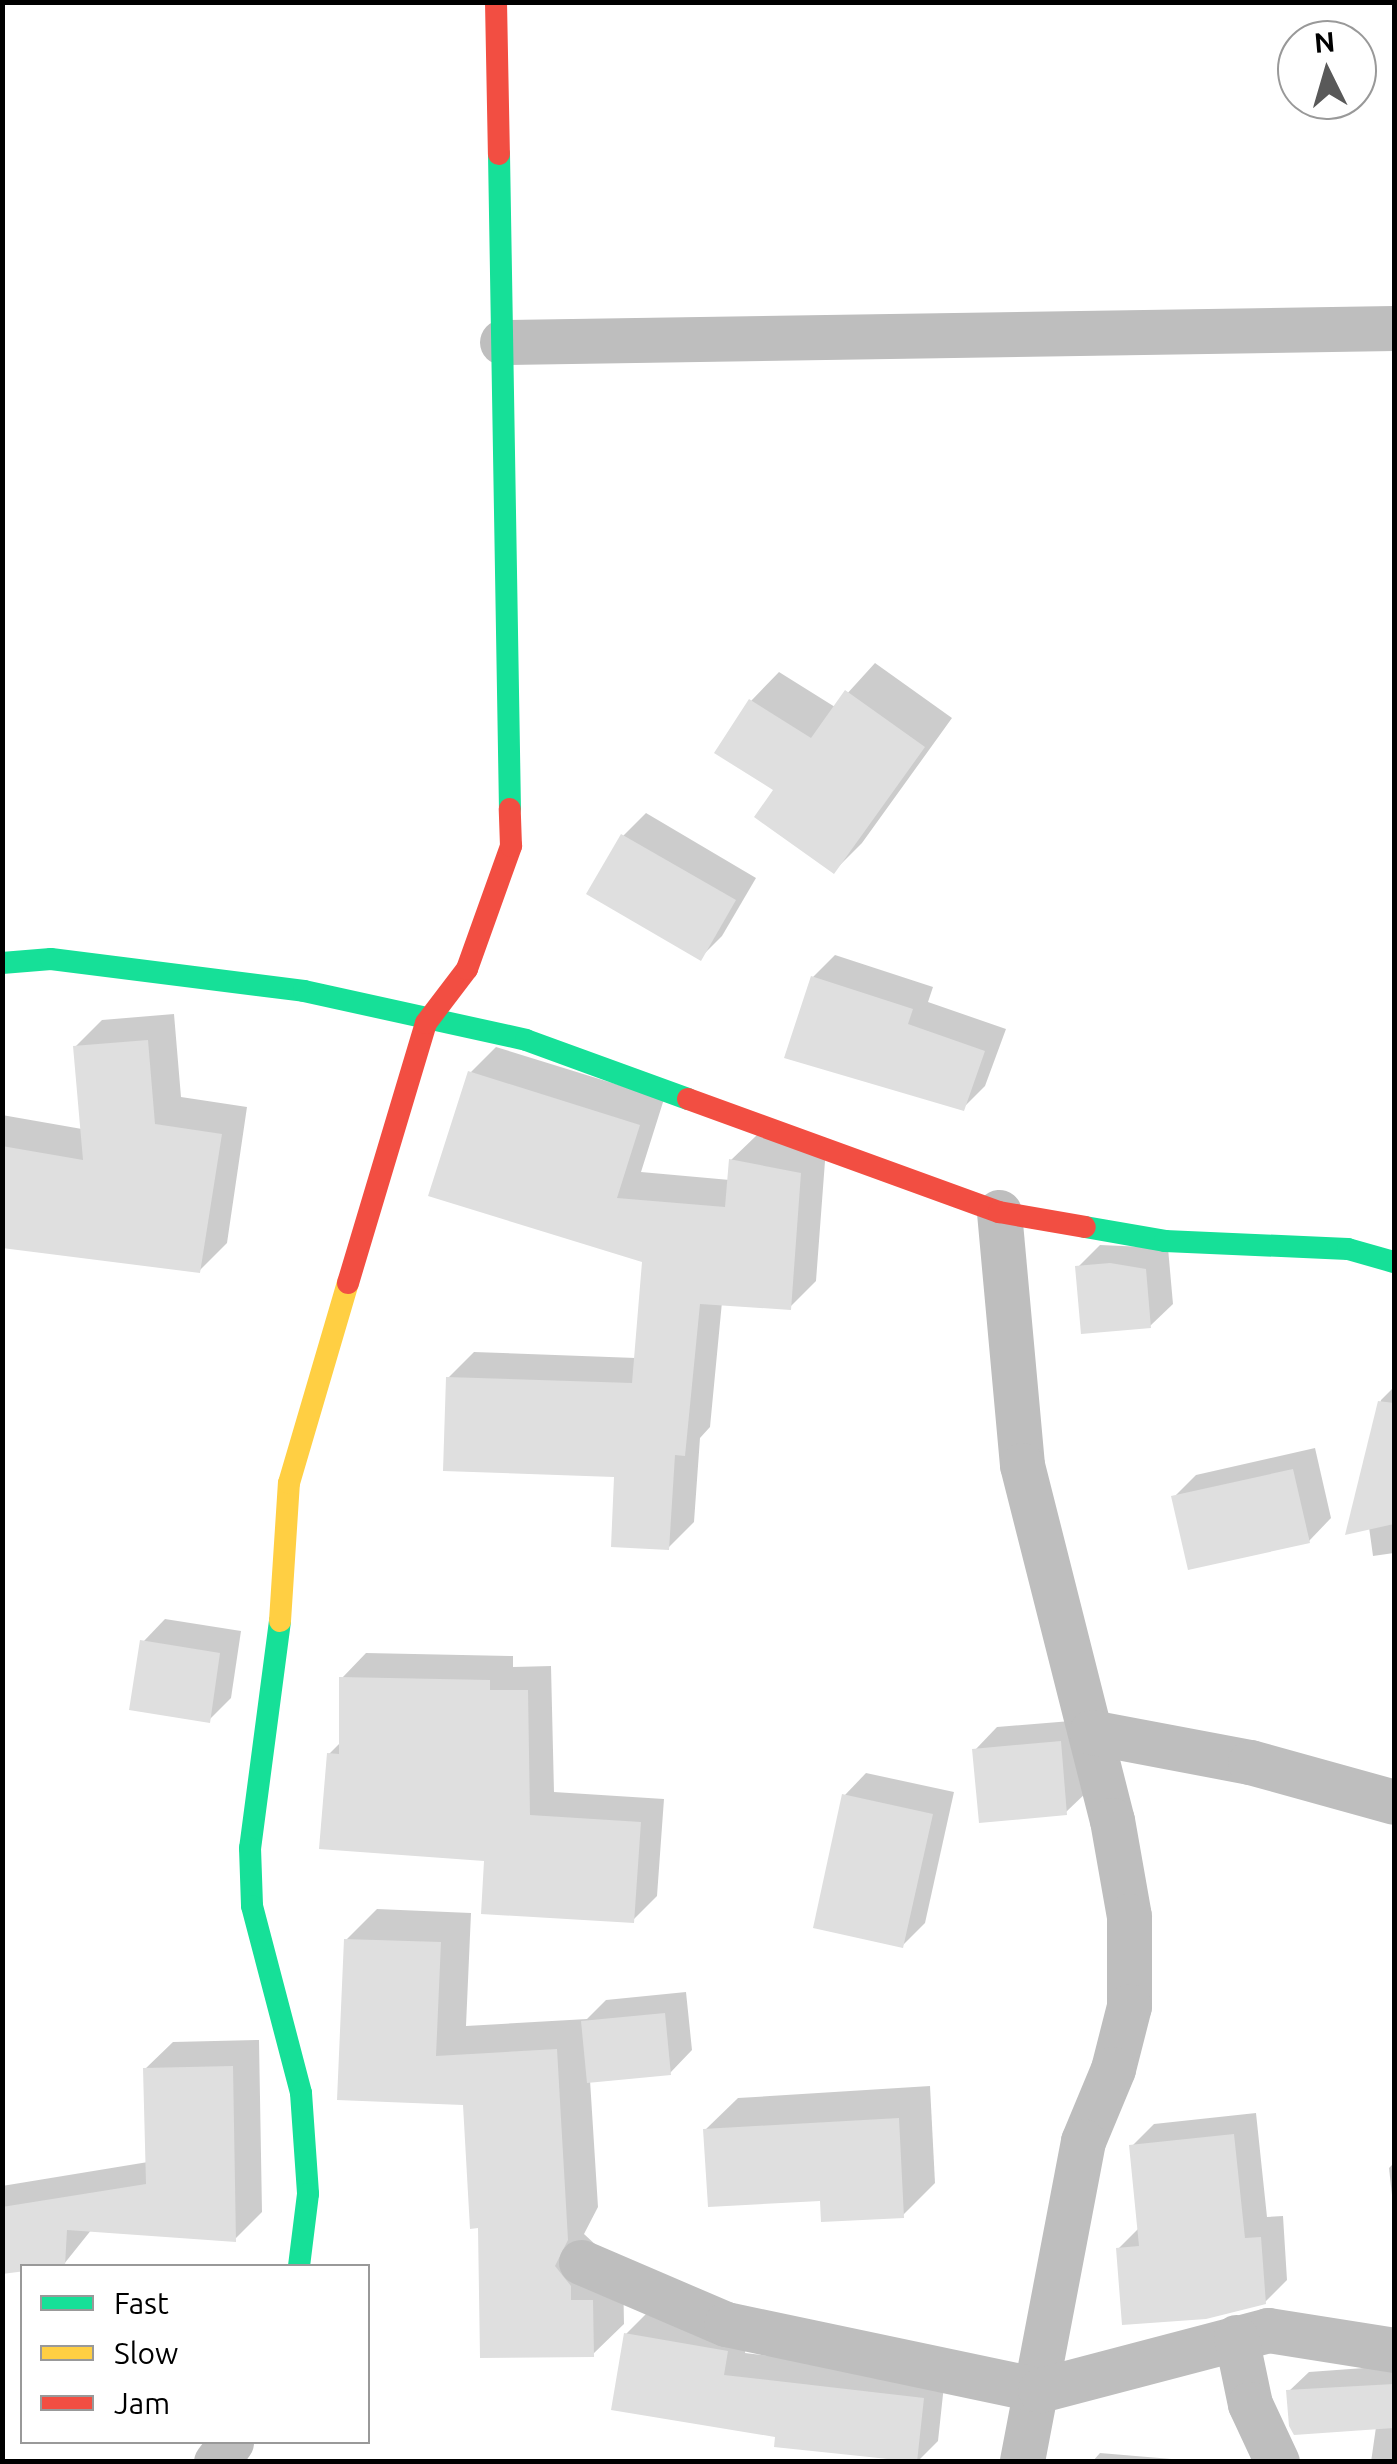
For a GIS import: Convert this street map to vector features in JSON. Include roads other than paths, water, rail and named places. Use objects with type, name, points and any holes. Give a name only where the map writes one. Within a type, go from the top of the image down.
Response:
[{"type":"street","points":[[298,2264],[308,2194],[301,2094],[252,1906],[250,1848],[278,1653],[289,1483],[426,1023],[467,969],[512,846],[496,2]]},
{"type":"street","points":[[502,342],[1394,328]]},
{"type":"street","points":[[2,963],[51,960],[304,990],[426,1023],[526,1040],[999,1212],[1164,1242],[1348,1249],[1394,1262]]},
{"type":"street","points":[[999,1212],[1022,1464],[1091,1732],[1129,1916],[1128,2006],[1113,2069],[1083,2140],[1052,2284],[1040,2390],[1022,2462]]},
{"type":"street","points":[[1091,1732],[1250,1762],[1394,1802]]},
{"type":"street","points":[[582,2262],[726,2324],[1040,2390],[1268,2330],[1394,2350]]},
{"type":"street","points":[[1236,2337],[1250,2404],[1277,2462]]}]
